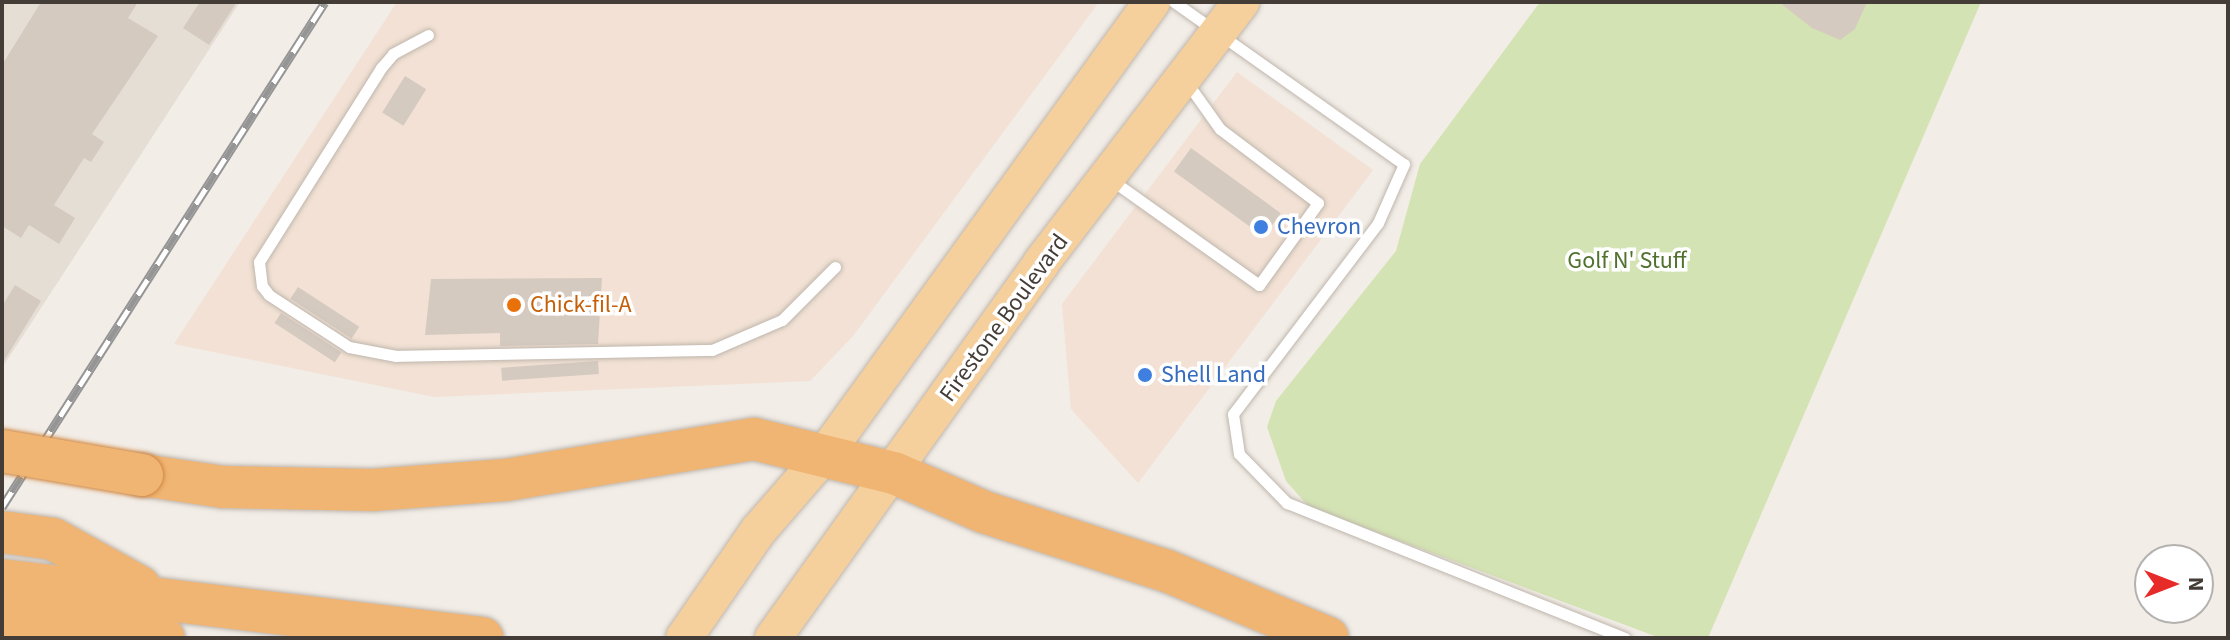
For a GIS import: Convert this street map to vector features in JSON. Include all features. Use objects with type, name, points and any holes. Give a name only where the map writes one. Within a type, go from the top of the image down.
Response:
[{"type":"highway","points":[[2,451],[223,487],[373,490],[506,480],[754,439],[894,473],[984,512],[1167,571],[1328,638]]},
{"type":"highway","points":[[2,532],[53,539],[164,619]]},
{"type":"highway","points":[[2,580],[19,619],[164,619],[483,638]]},
{"type":"main road","points":[[684,638],[758,531],[825,454],[1152,2]]},
{"type":"main road","name":"Firestone Boulevard","points":[[773,638],[1107,177],[1241,2]]},
{"type":"lane","points":[[1174,2],[1404,164],[1378,223],[1233,414],[1239,454],[1287,503],[1625,638]]},
{"type":"lane","points":[[428,35],[393,54],[381,68],[259,262],[262,286],[269,295],[349,347],[396,356],[712,350],[782,320],[835,267]]},
{"type":"lane","points":[[1107,177],[1259,285],[1318,203],[1220,129],[1183,77]]},
{"type":"shaded area","points":[[2,2],[240,2],[2,368]]},
{"type":"shaded area","points":[[397,2],[1099,2],[853,336],[810,381],[434,397],[174,344]]},
{"type":"shaded area","points":[[1237,72],[1373,170],[1138,483],[1071,409],[1062,304]]},
{"type":"green space","name":"Golf N' Stuff","points":[[1540,2],[1981,2],[1708,638],[1660,638],[1309,507],[1286,481],[1267,427],[1276,401],[1396,251],[1420,164]]},
{"type":"building","points":[[41,2],[138,2],[128,18],[158,36],[92,134],[104,142],[91,162],[84,158],[54,205],[75,218],[59,244],[29,225],[21,238],[2,226],[2,65]]},
{"type":"building","points":[[200,2],[237,2],[209,45],[183,28]]},
{"type":"building","points":[[1779,2],[1867,2],[1855,29],[1840,40],[1812,28]]},
{"type":"building","points":[[405,76],[426,89],[403,126],[382,112]]},
{"type":"building","name":"Chevron","points":[[1191,148],[1281,213],[1264,237],[1174,171]]},
{"type":"building","name":"Chick-fil-A","points":[[602,278],[598,344],[500,346],[500,333],[425,335],[431,279]]},
{"type":"building","points":[[15,285],[41,301],[2,364],[2,306]]},
{"type":"building","points":[[298,287],[359,327],[352,339],[290,299]]},
{"type":"building","points":[[281,313],[341,352],[335,362],[274,323]]},
{"type":"building","points":[[598,361],[599,374],[502,381],[501,368]]},
{"type":"railway","points":[[2,507],[325,2]]},
{"type":"place","name":"Chevron","points":[[1261,227]]},
{"type":"place","name":"Chick-fil-A","points":[[514,305]]},
{"type":"place","name":"Shell Land","points":[[1145,375]]}]
